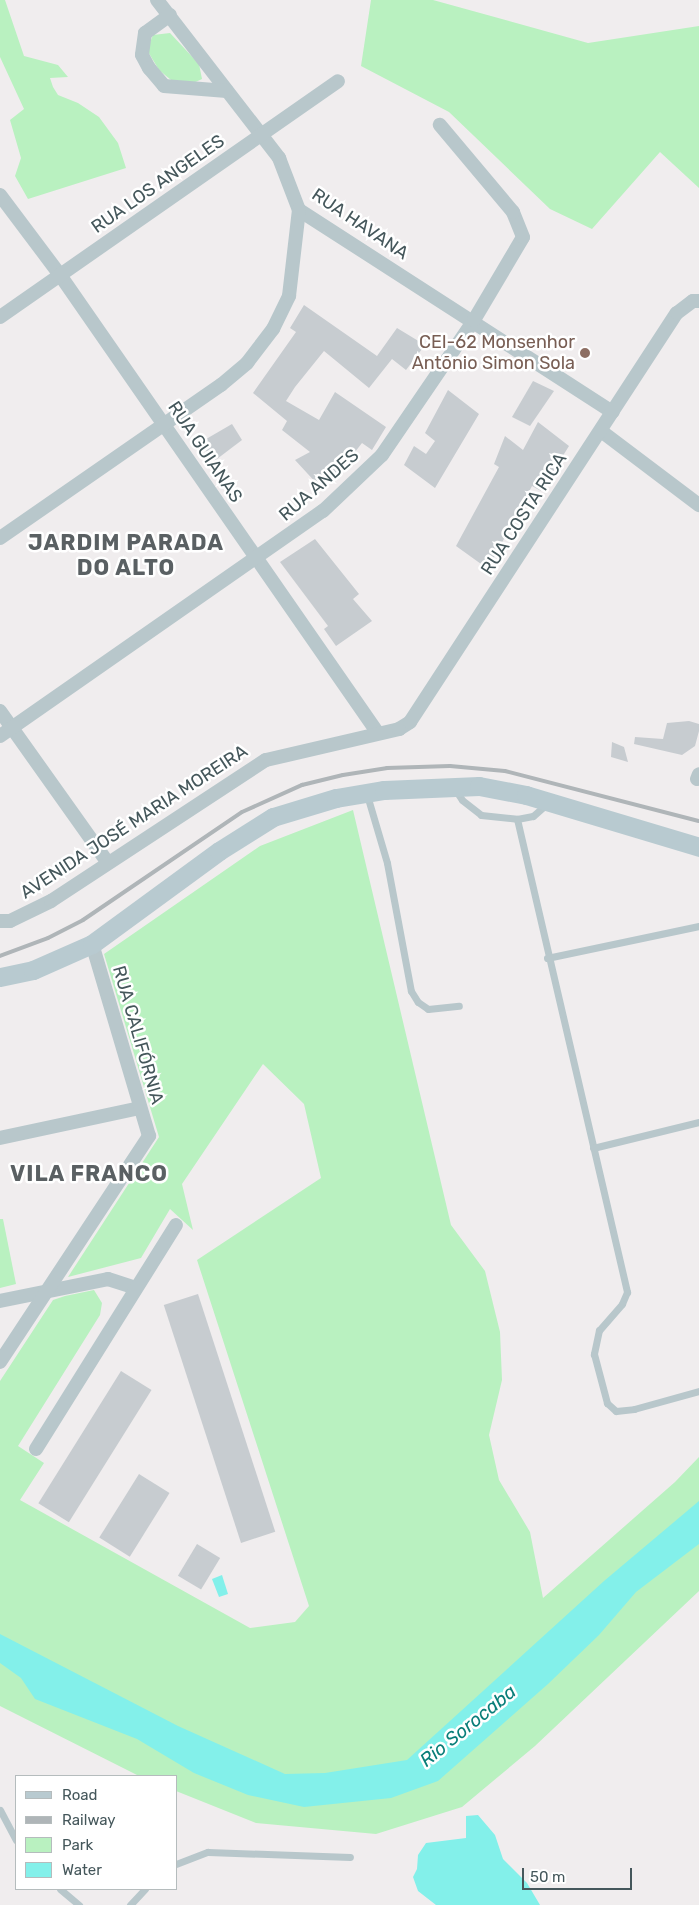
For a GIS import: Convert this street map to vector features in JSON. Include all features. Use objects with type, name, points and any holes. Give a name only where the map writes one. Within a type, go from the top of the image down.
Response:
[{"type":"main road","points":[[0,978],[33,970],[92,944],[219,851],[273,816],[366,793],[452,786],[479,786],[548,802],[699,847]]},
{"type":"street","name":"RUA HAVANA","points":[[157,0],[279,158],[299,210],[474,320],[612,412]]},
{"type":"street","points":[[170,15],[144,33],[142,55],[149,68],[164,86],[228,91]]},
{"type":"street","name":"RUA LOS ANGELES","points":[[0,317],[338,81]]},
{"type":"street","name":"RUA ANDES","points":[[6,732],[171,615],[256,560],[323,512],[382,455],[474,320],[523,237],[513,212],[440,125]]},
{"type":"street","name":"RUA GUIANAS","points":[[0,195],[60,275],[377,732]]},
{"type":"street","points":[[0,538],[164,425],[247,363],[273,328],[289,296],[299,210]]},
{"type":"street","name":"RUA COSTA RICA","points":[[377,732],[399,729],[410,722],[677,313],[696,301]]},
{"type":"street","points":[[601,431],[699,505]]},
{"type":"street","points":[[0,711],[6,732],[108,864]]},
{"type":"street","name":"AVENIDA JOSÉ MARIA MOREIRA","points":[[0,921],[10,921],[51,901],[266,760],[377,732]]},
{"type":"street","name":"RUA CALIFÓRNIA","points":[[45,1292],[149,1136],[92,944]]},
{"type":"street","points":[[0,1138],[140,1108]]},
{"type":"street","points":[[36,1449],[176,1225]]},
{"type":"street","points":[[0,1301],[108,1279],[136,1288]]},
{"type":"street","points":[[0,1362],[45,1292]]},
{"type":"lane","points":[[452,786],[462,800],[481,815],[517,819],[540,812],[548,802]]},
{"type":"lane","points":[[366,793],[387,863],[411,991],[418,1002],[428,1009],[459,1006]]},
{"type":"lane","points":[[517,819],[547,958],[627,1292],[622,1304],[599,1330],[594,1354],[607,1403],[616,1411],[634,1410],[699,1391]]},
{"type":"lane","points":[[547,958],[699,926]]},
{"type":"lane","points":[[593,1148],[699,1122]]},
{"type":"lane","points":[[0,1810],[15,1838]]},
{"type":"lane","points":[[178,1863],[208,1852],[350,1857]]},
{"type":"lane","points":[[61,1890],[80,1905]]},
{"type":"lane","points":[[130,1905],[143,1890]]},
{"type":"green space","points":[[0,0],[5,0],[24,56],[58,65],[68,77],[50,78],[58,95],[78,103],[99,117],[118,143],[126,168],[28,199],[15,176],[21,158],[10,120],[24,109],[0,57]]},
{"type":"green space","points":[[371,0],[433,0],[588,43],[699,26],[699,188],[660,152],[592,229],[550,209],[449,112],[361,66]]},
{"type":"green space","points":[[170,33],[199,64],[202,79],[191,84],[171,80],[159,70],[147,50],[153,35]]},
{"type":"green space","points":[[353,810],[451,1225],[485,1271],[500,1332],[502,1380],[489,1435],[499,1480],[530,1532],[543,1598],[675,1482],[699,1457],[699,1591],[535,1746],[462,1807],[376,1834],[256,1823],[178,1792],[178,1775],[137,1775],[0,1706],[0,1381],[53,1300],[65,1296],[94,1290],[102,1303],[100,1315],[18,1446],[44,1463],[20,1500],[250,1628],[295,1622],[309,1606],[197,1260],[321,1178],[304,1104],[263,1064],[182,1184],[193,1230],[170,1209],[141,1258],[68,1277],[159,1137],[104,954],[260,846]]},
{"type":"green space","points":[[0,1219],[3,1219],[16,1284],[0,1288]]},
{"type":"water","name":"Rio Sorocaba","points":[[699,1501],[699,1544],[636,1592],[599,1635],[548,1684],[438,1781],[391,1798],[304,1807],[248,1795],[194,1773],[137,1739],[35,1699],[21,1678],[0,1663],[0,1634],[178,1726],[285,1774],[325,1773],[407,1760],[604,1581]]},
{"type":"water","points":[[222,1575],[228,1594],[219,1597],[212,1579]]},
{"type":"water","points":[[478,1815],[495,1835],[503,1859],[527,1883],[540,1905],[436,1905],[418,1891],[413,1877],[417,1869],[418,1855],[426,1843],[466,1838],[466,1816]]},
{"type":"building","points":[[304,305],[377,356],[397,328],[425,345],[406,370],[392,359],[369,388],[324,351],[295,387],[286,401],[319,420],[335,392],[386,427],[372,450],[362,443],[340,471],[319,486],[295,460],[310,452],[282,430],[287,421],[253,393],[296,332],[290,328]]},
{"type":"building","points":[[533,381],[554,391],[530,426],[512,417]]},
{"type":"building","points":[[448,390],[479,414],[435,488],[404,465],[414,446],[426,454],[435,441],[425,433]]},
{"type":"building","points":[[538,422],[569,446],[541,491],[532,486],[488,569],[456,546],[499,467],[494,464],[505,436],[523,450]]},
{"type":"building","points":[[232,424],[242,440],[213,462],[201,442]]},
{"type":"building","points":[[315,539],[359,594],[353,599],[372,621],[336,646],[324,629],[328,626],[280,562]]},
{"type":"building","points":[[689,721],[699,724],[699,731],[695,746],[682,755],[634,744],[635,737],[663,739],[667,723]]},
{"type":"building","points":[[612,742],[624,747],[628,762],[611,757]]},
{"type":"building","points":[[198,1294],[275,1532],[241,1543],[164,1305]]},
{"type":"building","points":[[121,1371],[152,1390],[69,1522],[38,1503]]},
{"type":"building","points":[[139,1474],[170,1493],[130,1557],[99,1538]]},
{"type":"building","points":[[197,1544],[220,1558],[201,1590],[178,1576]]},
{"type":"railway","points":[[0,956],[48,938],[83,920],[242,812],[302,785],[343,775],[387,768],[450,766],[505,771],[699,821]]},
{"type":"place","name":"CEI-62 Monsenhor Antõnio Simon Sola","points":[[585,353]]},
{"type":"district","name":"JARDIM PARADA DO ALTO","points":[[126,554]]},
{"type":"district","name":"VILA FRANCO","points":[[89,1174]]}]
